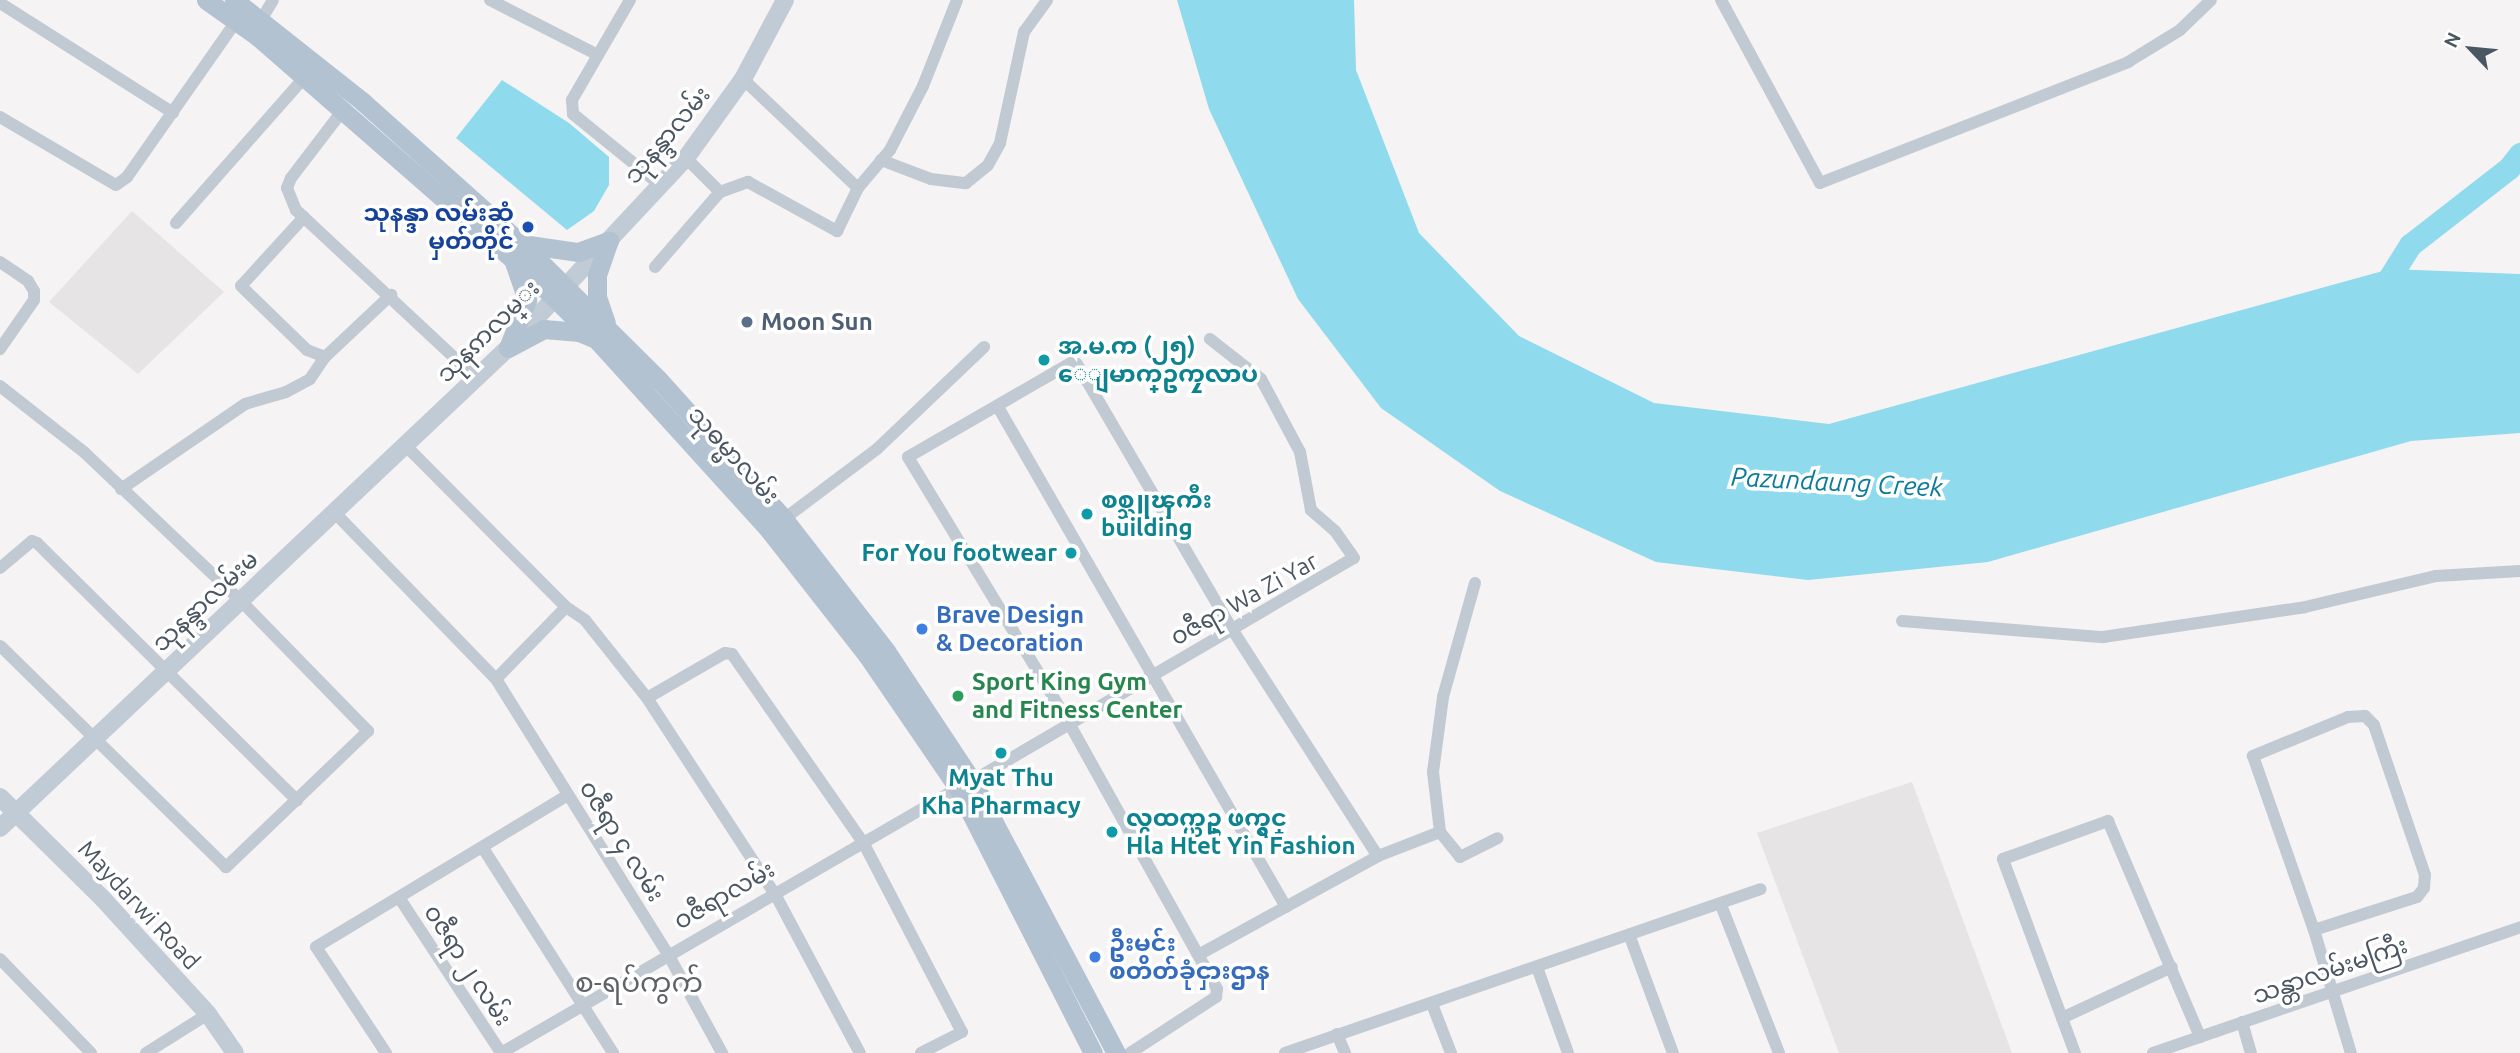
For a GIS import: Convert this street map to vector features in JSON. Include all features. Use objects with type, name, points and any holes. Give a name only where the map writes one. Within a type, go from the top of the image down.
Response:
[{"type":"main road","name":"သုဓမ္မာလမ်း","points":[[206,0],[237,20],[304,78],[515,249]]},
{"type":"main road","name":"သုဓမ္မာလမ်း","points":[[234,0],[363,102],[602,333],[691,415],[784,519],[886,651],[965,785],[1115,1053]]},
{"type":"main road","points":[[508,348],[527,300],[515,249],[578,252],[609,240]]},
{"type":"main road","points":[[508,348],[544,329],[602,333],[597,275],[609,240]]},
{"type":"main road","name":"သုဓမ္မာလမ်း","points":[[602,333],[675,427],[769,530],[965,785],[1093,1053]]},
{"type":"street","points":[[261,20],[273,0]]},
{"type":"street","points":[[490,0],[596,54]]},
{"type":"street","points":[[630,0],[596,54],[572,100],[573,114],[659,184]]},
{"type":"street","name":"သုနန္ဒာလမ်း","points":[[561,292],[686,158],[743,79],[785,0]]},
{"type":"street","points":[[655,267],[720,192],[748,182],[837,231],[858,188],[881,160],[923,86],[957,0]]},
{"type":"street","points":[[881,160],[931,179],[966,183],[988,166],[1000,143],[1024,32],[1046,0]]},
{"type":"street","points":[[1721,0],[1820,183],[2128,62],[2180,30],[2211,0]]},
{"type":"street","points":[[0,3],[173,113]]},
{"type":"street","points":[[0,117],[116,185],[127,177],[237,20]]},
{"type":"street","points":[[176,223],[304,78]]},
{"type":"street","points":[[743,79],[858,188]]},
{"type":"street","points":[[343,110],[291,178],[288,188],[296,210],[391,295],[477,379]]},
{"type":"street","points":[[686,158],[720,192]]},
{"type":"street","points":[[304,217],[241,286],[307,350],[325,357]]},
{"type":"street","points":[[0,262],[28,281],[34,291],[34,300],[0,349]]},
{"type":"street","name":"သုနၵာလမ္း","points":[[444,410],[561,292]]},
{"type":"street","points":[[121,489],[236,409],[310,379],[325,357],[391,295]]},
{"type":"street","name":"၀ဇီရာ Wa Zi Yar","points":[[965,785],[1354,558],[1335,531],[1317,520],[1311,510],[1300,452],[1261,379],[1210,340]]},
{"type":"street","points":[[784,519],[877,449],[984,347]]},
{"type":"street","points":[[1130,1053],[1219,993],[1200,954],[1069,723],[908,463],[908,457],[1071,363],[1077,364],[1232,629],[1378,856]]},
{"type":"street","points":[[0,386],[135,501],[241,601],[368,732],[226,867],[98,737],[0,646]]},
{"type":"street","points":[[998,407],[1286,907]]},
{"type":"street","name":"သုနန္ဒာလမ်းမ","points":[[0,828],[444,410]]},
{"type":"street","points":[[406,446],[566,607],[585,620],[647,698],[775,894],[860,1053]]},
{"type":"street","name":"ဝဇီရာ ၄ လမ်း","points":[[335,513],[496,678],[669,956],[722,1053]]},
{"type":"street","points":[[0,568],[32,541],[297,800]]},
{"type":"street","points":[[1902,621],[2102,637],[2305,607],[2436,576],[2520,571]]},
{"type":"street","points":[[1475,583],[1443,697],[1433,772],[1440,832],[1460,857],[1498,838]]},
{"type":"street","points":[[496,678],[566,607]]},
{"type":"street","points":[[647,698],[729,652],[864,844],[962,1032],[921,1053]]},
{"type":"street","points":[[2314,930],[2417,897],[2424,888],[2425,875],[2374,725],[2365,716],[2348,717],[2253,756],[2314,930],[2351,1053]]},
{"type":"street","name":"ဝဇီရာလမ်း","points":[[501,1053],[965,785]]},
{"type":"street","points":[[386,1053],[316,947],[400,899],[568,795]]},
{"type":"street","name":"Maydarwi Road","points":[[0,797],[104,900],[208,1014],[235,1053]]},
{"type":"street","points":[[2075,1053],[2003,863],[2006,858],[2111,821],[2200,1037]]},
{"type":"street","points":[[1200,954],[1378,856],[1440,832]]},
{"type":"street","points":[[484,848],[587,1005],[613,1053]]},
{"type":"street","points":[[1285,1053],[1538,970],[1761,889]]},
{"type":"street","name":"ဝဇီရာ ၂ လမ်း","points":[[400,899],[501,1053]]},
{"type":"street","points":[[1721,905],[1779,1053]]},
{"type":"street","name":"သန္တာလမ်းမကြီး","points":[[2153,1053],[2520,927]]},
{"type":"street","points":[[1630,937],[1673,1053]]},
{"type":"street","points":[[0,959],[91,1053]]},
{"type":"street","points":[[2062,1018],[2172,967]]},
{"type":"street","points":[[1538,970],[1568,1053]]},
{"type":"street","points":[[1432,1004],[1451,1053]]},
{"type":"street","points":[[146,1053],[208,1014]]},
{"type":"street","points":[[2242,1022],[2251,1053]]},
{"type":"street","points":[[1337,1034],[1345,1053]]},
{"type":"shaded area","points":[[132,211],[224,292],[138,374],[49,302]]},
{"type":"shaded area","points":[[1912,782],[2012,1053],[1839,1053],[1757,833]]},
{"type":"water","name":"Pazundaung Creek","points":[[1177,0],[1354,0],[1356,70],[1419,233],[1519,336],[1654,403],[1829,424],[2390,269],[2520,274],[2520,433],[2411,441],[1988,562],[1808,580],[1656,562],[1500,491],[1381,408],[1298,299],[1209,109]]},
{"type":"water","points":[[502,80],[569,123],[609,157],[609,185],[594,211],[567,230],[456,138]]},
{"type":"waterway","points":[[2384,297],[2383,288],[2410,245],[2509,168],[2520,154]]},
{"type":"place","name":"သုနန္ဒာ လမ်းဆုံ မှတ်တိုင်","points":[[528,227]]},
{"type":"place","name":"Moon Sun","points":[[747,322]]},
{"type":"place","name":"အ.မ.က (၂၅) ေျမာက္ဥကၠလာပ","points":[[1044,360]]},
{"type":"place","name":"စစ္သူၾကီး building","points":[[1087,514]]},
{"type":"place","name":"For You footwear","points":[[1071,553]]},
{"type":"place","name":"Brave Design & Decoration","points":[[922,629]]},
{"type":"place","name":"Sport King Gym and Fitness Center","points":[[958,696]]},
{"type":"place","name":"Myat Thu Kha Pharmacy","points":[[1001,753]]},
{"type":"place","name":"လွထက္ယဥ္ ဖက္ရွင္ Hla Htet Yin Fashion","points":[[1112,832]]},
{"type":"place","name":"ဦးမင်း စတိတ်ခုံငှားဌာန","points":[[1095,957]]},
{"type":"district","name":"စ-ရပ်ကွက်","points":[[639,982]]}]
